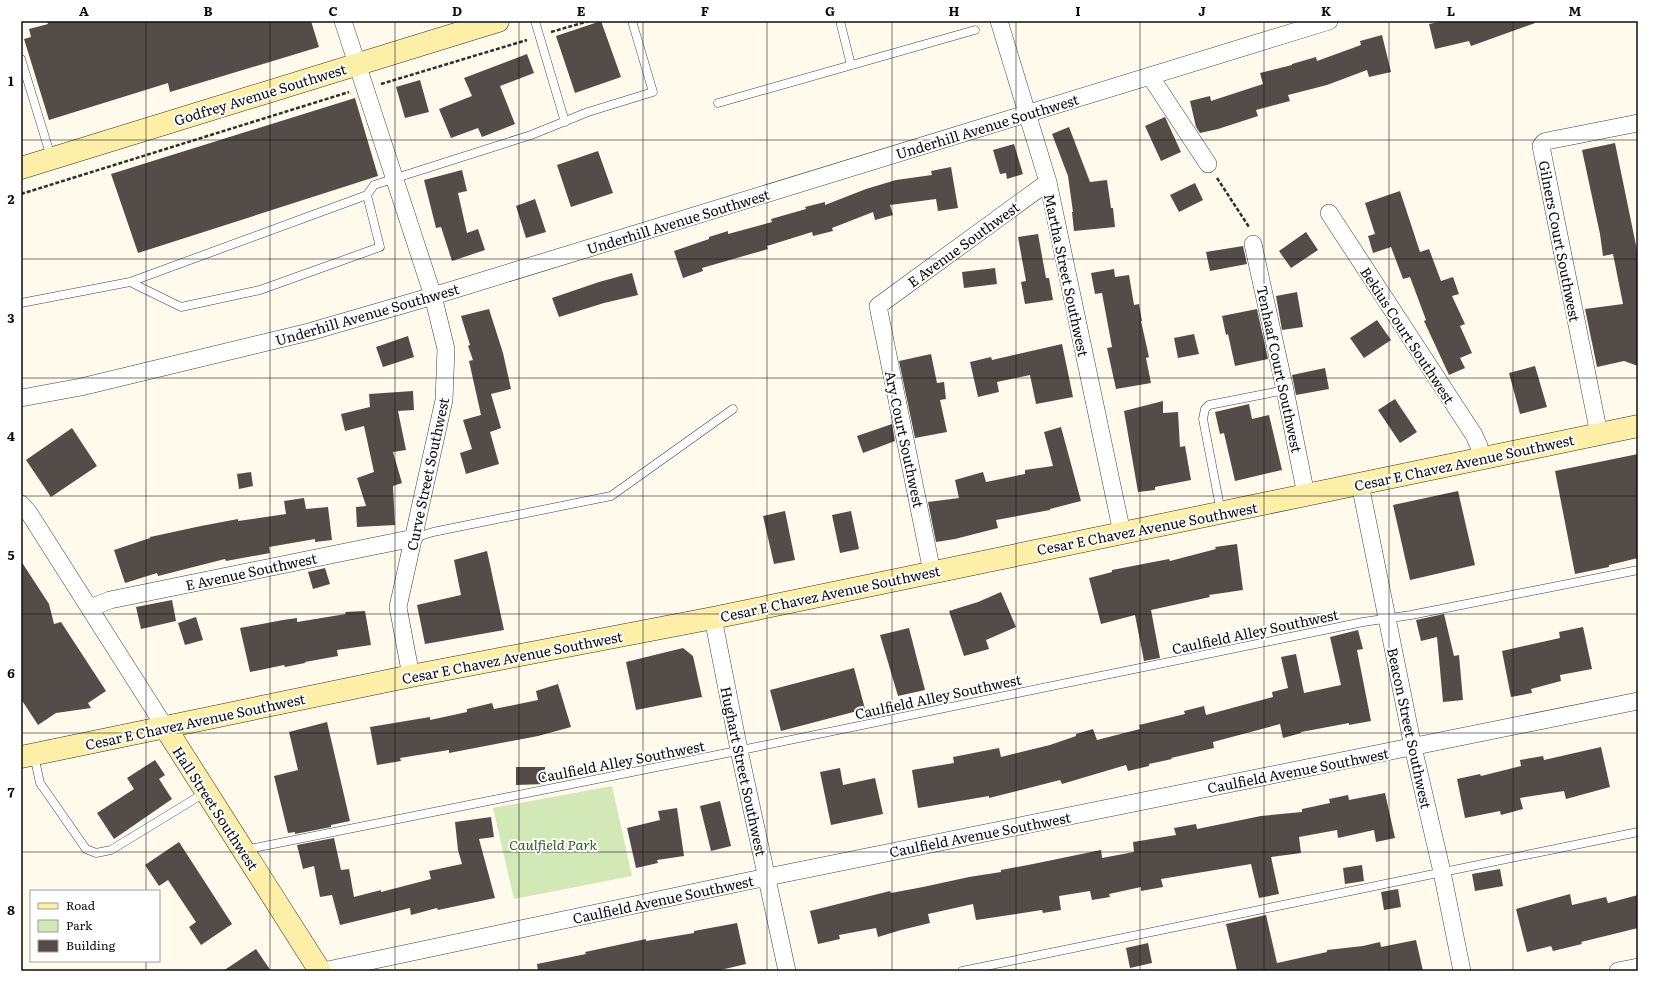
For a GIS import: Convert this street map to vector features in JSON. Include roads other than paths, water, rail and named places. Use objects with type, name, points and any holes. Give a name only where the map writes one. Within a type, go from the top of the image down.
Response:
[{"type":"main road","name":"Godfrey Avenue Southwest","points":[[21,168],[498,21]]},
{"type":"main road","name":"Cesar E Chavez Avenue Southwest","points":[[27,756],[411,676],[713,618],[1638,426]]},
{"type":"main road","name":"Hall Street Southwest","points":[[165,727],[320,971]]},
{"type":"street","name":"Curve Street Southwest","points":[[343,21],[433,296],[446,349],[444,400],[398,607],[411,676]]},
{"type":"street","name":"Martha Street Southwest","points":[[999,21],[1048,182],[1122,533]]},
{"type":"street","name":"Underhill Avenue Southwest","points":[[21,398],[81,387],[310,332],[433,296],[1329,21]]},
{"type":"street","points":[[1150,76],[1208,164]]},
{"type":"street","name":"Gilners Court Southwest","points":[[1599,434],[1541,146],[1547,141],[1638,123]]},
{"type":"street","name":"E Avenue Southwest","points":[[878,306],[1048,182]]},
{"type":"street","name":"Bekius Court Southwest","points":[[1329,213],[1474,435],[1479,446],[1481,459]]},
{"type":"street","name":"Tenhaaf Court Southwest","points":[[1254,244],[1306,495]]},
{"type":"street","name":"Ary Court Southwest","points":[[878,306],[932,572]]},
{"type":"street","name":"Beacon Street Southwest","points":[[1360,484],[1413,747],[1442,872],[1462,971]]},
{"type":"street","name":"Hall Street Southwest","points":[[21,504],[29,513],[165,727]]},
{"type":"street","name":"E Avenue Southwest","points":[[90,608],[110,600],[414,538]]},
{"type":"street","name":"Hughart Street Southwest","points":[[713,618],[739,750],[787,971]]},
{"type":"street","name":"Caulfield Avenue Southwest","points":[[323,971],[767,877],[1638,701]]},
{"type":"street","points":[[1618,971],[1638,967]]},
{"type":"lane","points":[[535,21],[565,122]]},
{"type":"lane","points":[[21,303],[130,282],[367,195],[374,185],[531,135],[588,112],[653,92],[632,21]]},
{"type":"lane","points":[[840,21],[851,65]]},
{"type":"lane","points":[[718,103],[975,30]]},
{"type":"lane","points":[[21,60],[52,158]]},
{"type":"lane","points":[[130,282],[181,307],[260,290],[380,247],[367,195]]},
{"type":"lane","points":[[1221,513],[1203,419],[1205,408],[1209,405],[1285,390]]},
{"type":"lane","points":[[414,538],[433,532],[611,496],[733,409]]},
{"type":"lane","name":"Caulfield Alley Southwest","points":[[244,850],[1362,622],[1419,614],[1638,570]]},
{"type":"lane","points":[[27,756],[40,783],[86,849],[96,853],[111,850],[206,792]]},
{"type":"lane","points":[[962,971],[1638,832]]},
{"type":"park label","name":"Caulfield Park","points":[[553,844]]}]
